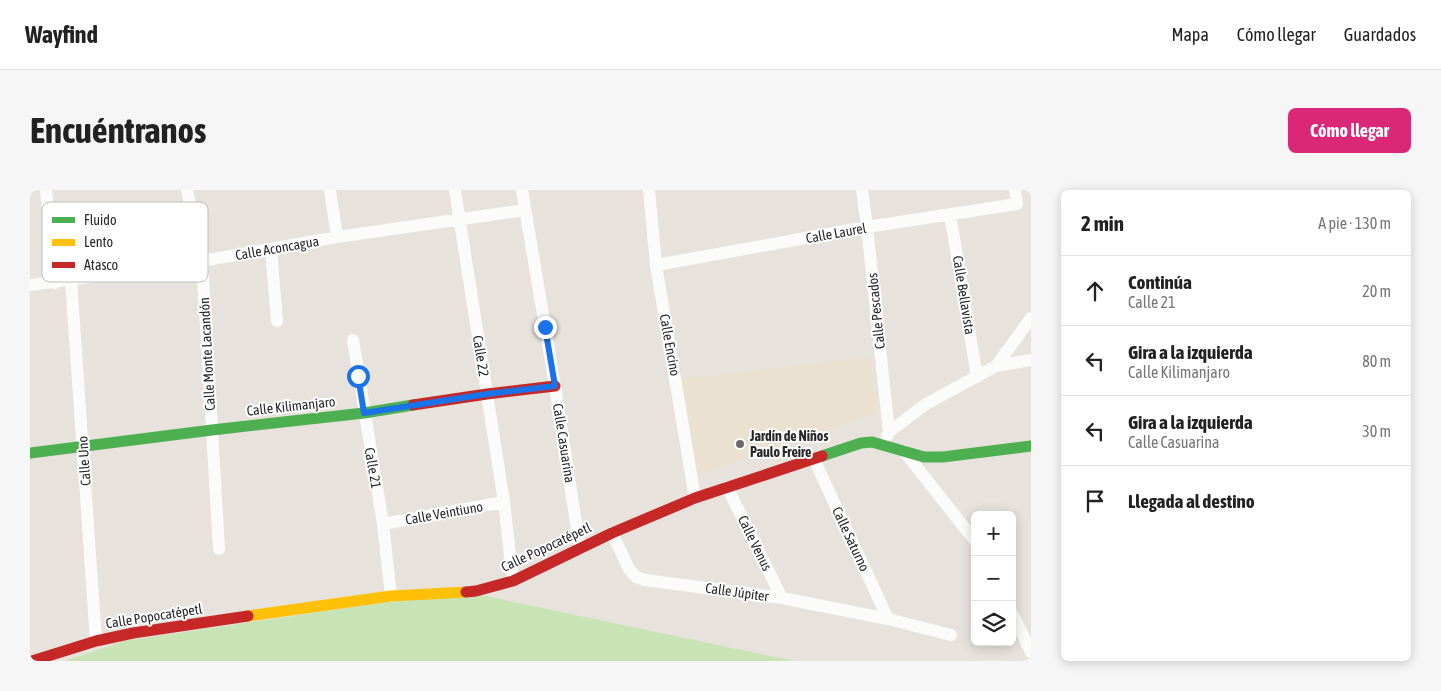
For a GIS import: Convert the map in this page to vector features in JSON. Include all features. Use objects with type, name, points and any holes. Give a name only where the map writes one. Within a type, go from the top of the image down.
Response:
[{"type":"street","points":[[330,190],[337,237]]},
{"type":"street","name":"Calle 22","points":[[455,190],[504,502],[513,581]]},
{"type":"street","name":"Calle Casuarina","points":[[522,190],[580,549]]},
{"type":"street","name":"Calle Encino","points":[[649,190],[656,265],[696,498]]},
{"type":"street","name":"Calle Pescados","points":[[862,190],[889,432]]},
{"type":"street","name":"Calle Laurel","points":[[656,265],[867,227],[1017,204],[1015,190]]},
{"type":"street","name":"Calle Aconcagua","points":[[208,260],[337,237],[525,210]]},
{"type":"street","name":"Calle Bellavista","points":[[950,214],[977,377]]},
{"type":"street","points":[[271,249],[278,320]]},
{"type":"street","name":"Calle Aconcagua","points":[[30,285],[60,282]]},
{"type":"street","name":"Calle Uno","points":[[71,282],[96,641]]},
{"type":"street","name":"Calle Monte Lacandón","points":[[203,282],[219,549]]},
{"type":"street","points":[[996,366],[1031,318]]},
{"type":"street","name":"Calle 21","points":[[352,340],[383,524],[391,596]]},
{"type":"street","points":[[882,444],[889,432],[926,404],[996,366],[1031,360]]},
{"type":"street","name":"Calle Kilimanjaro","points":[[30,453],[364,413],[487,394],[555,386]]},
{"type":"street","name":"Calle Popocatépetl","points":[[32,661],[96,641],[133,633],[391,596],[476,591],[513,581],[612,533],[696,498],[861,443],[872,442],[882,444],[924,457],[943,457],[1031,446]]},
{"type":"street","points":[[904,451],[971,536]]},
{"type":"street","name":"Calle Saturno","points":[[814,459],[888,619]]},
{"type":"street","name":"Calle Venus","points":[[727,487],[782,598]]},
{"type":"street","name":"Calle Veintiuno","points":[[383,524],[504,502]]},
{"type":"street","name":"Calle Júpiter","points":[[612,533],[629,569],[636,577],[645,580],[782,598],[888,619],[951,635]]},
{"type":"street","points":[[1016,621],[1031,652]]},
{"type":"shaded area","name":"Jardín de Niños Paulo Freire","points":[[871,357],[877,413],[697,475],[683,379]]},
{"type":"green space","points":[[462,591],[794,661],[65,661],[124,641]]},
{"type":"traffic: fast","points":[[30,453],[364,413],[413,405]]},
{"type":"traffic: fast","points":[[822,456],[861,443],[872,442],[924,457],[943,457],[1031,446]]},
{"type":"traffic: slow","points":[[248,616],[391,596],[466,592]]},
{"type":"traffic: jam","points":[[413,405],[555,386]]},
{"type":"traffic: jam","points":[[466,592],[513,581],[612,533],[695,498],[822,456]]},
{"type":"traffic: jam","points":[[32,661],[96,641],[133,633],[248,616]]},
{"type":"place","name":"Jardín de Niños Paulo Freire","points":[[740,444]]},
{"type":"route","points":[[358,376],[364,413],[487,394],[555,386],[545,327]]}]
